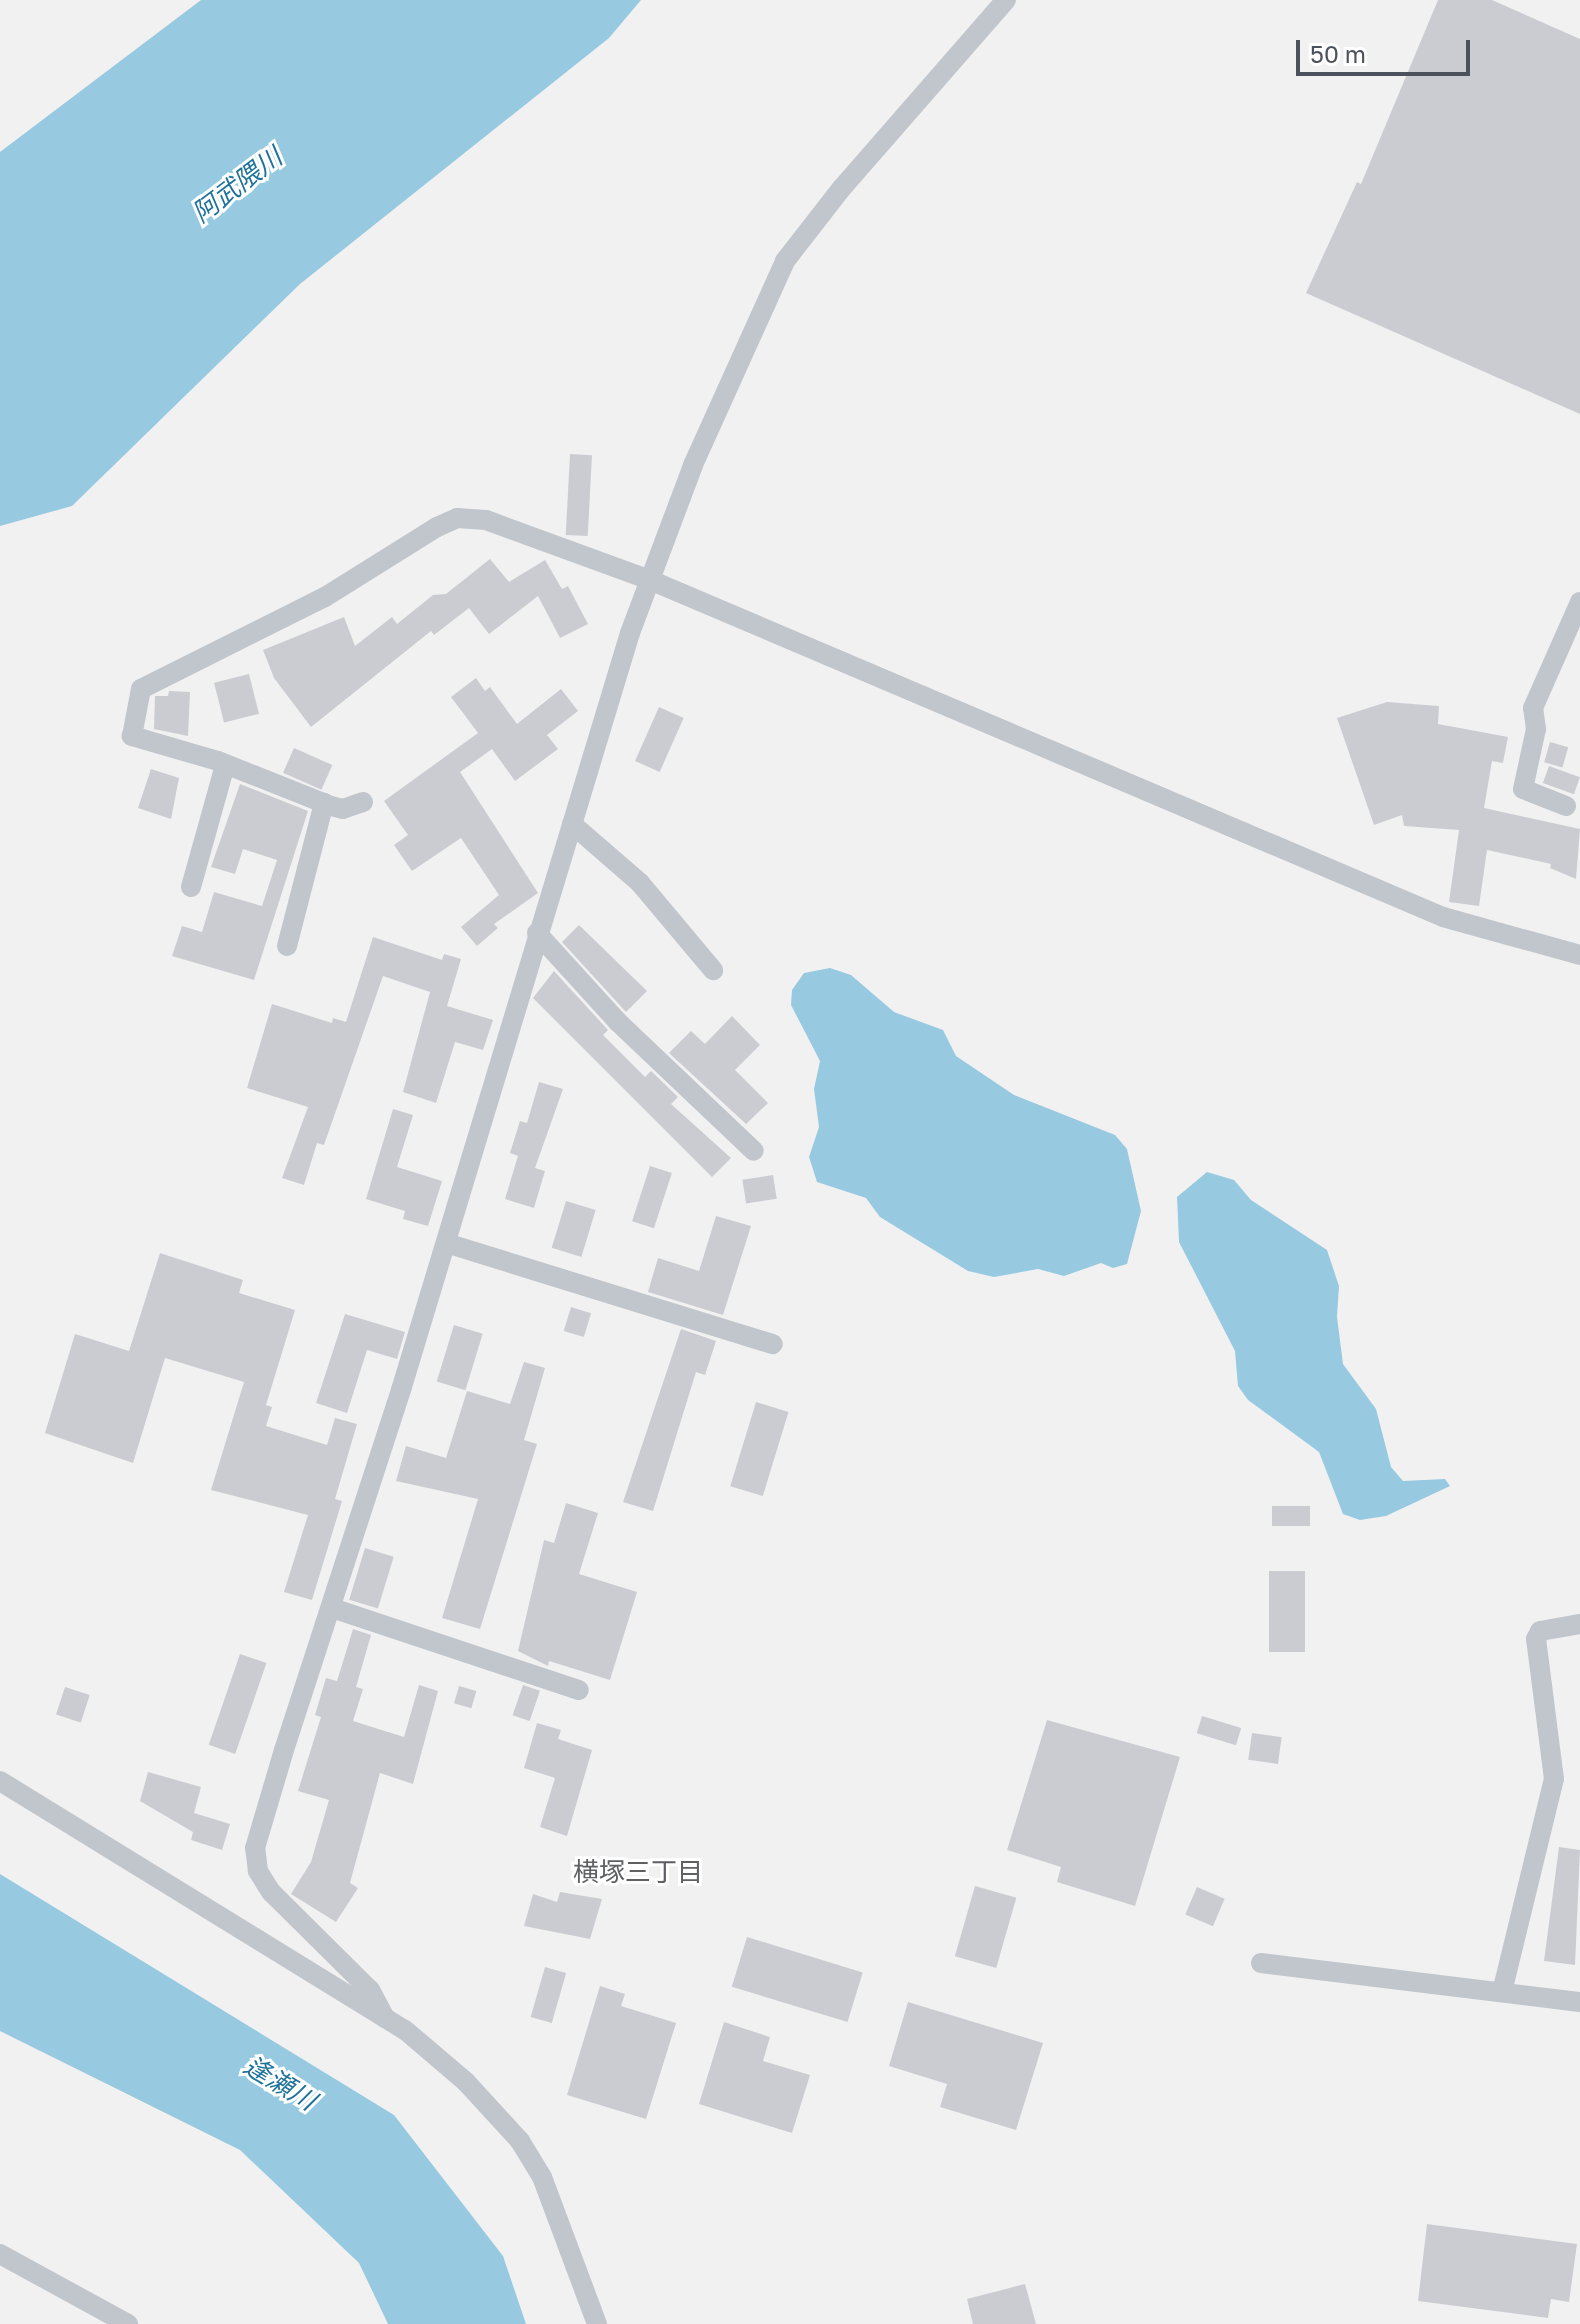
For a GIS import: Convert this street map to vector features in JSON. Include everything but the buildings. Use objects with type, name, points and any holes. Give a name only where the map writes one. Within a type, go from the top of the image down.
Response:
[{"type":"street","points":[[385,2018],[370,1990],[271,1892],[255,1860],[284,1750],[332,1608],[446,1243],[537,933],[650,580],[693,465],[785,261],[841,189],[1006,0]]},
{"type":"street","points":[[363,802],[343,809],[225,765],[132,736],[141,689],[325,597],[457,518],[507,524],[650,580],[1443,917],[1580,955]]},
{"type":"street","points":[[1566,806],[1523,789],[1536,729],[1533,708],[1580,602]]},
{"type":"street","points":[[191,887],[225,765]]},
{"type":"street","points":[[287,946],[324,803]]},
{"type":"street","points":[[572,824],[640,883],[713,970]]},
{"type":"street","points":[[537,933],[618,1022],[754,1151]]},
{"type":"street","points":[[446,1243],[773,1344]]},
{"type":"street","points":[[332,1608],[579,1690]]},
{"type":"street","points":[[1502,1992],[1554,1779],[1536,1639],[1540,1631],[1580,1624]]},
{"type":"street","points":[[0,1781],[385,2018],[466,2082],[520,2141],[571,2245],[597,2324]]},
{"type":"street","points":[[1261,1963],[1580,2002]]},
{"type":"street","points":[[0,2254],[128,2324]]},
{"type":"water","name":"阿武隈川","points":[[201,0],[641,0],[609,38],[300,284],[72,506],[0,526],[0,152]]},
{"type":"water","points":[[830,968],[851,975],[894,1012],[943,1030],[956,1056],[1014,1095],[1115,1135],[1127,1149],[1141,1211],[1127,1264],[1113,1268],[1101,1263],[1064,1276],[1038,1269],[994,1277],[968,1271],[880,1217],[866,1198],[817,1182],[809,1157],[819,1127],[814,1089],[820,1061],[791,1005],[792,990],[804,973]]},
{"type":"water","points":[[1207,1172],[1234,1180],[1251,1200],[1327,1250],[1339,1286],[1337,1317],[1343,1364],[1376,1409],[1391,1467],[1403,1481],[1445,1479],[1450,1486],[1386,1516],[1360,1520],[1343,1514],[1319,1452],[1248,1400],[1238,1386],[1235,1351],[1179,1242],[1177,1197]]},
{"type":"water","name":"逢瀬川","points":[[0,1874],[394,2115],[503,2256],[526,2324],[388,2324],[359,2263],[240,2150],[0,2031]]},
{"type":"district","name":"横塚三丁目","points":[[638,1872]]}]
